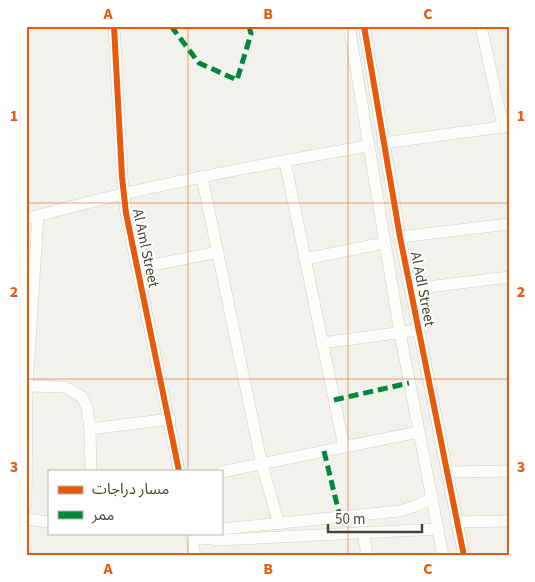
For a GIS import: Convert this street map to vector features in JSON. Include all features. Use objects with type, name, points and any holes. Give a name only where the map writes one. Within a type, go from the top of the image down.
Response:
[{"type":"street","name":"Al Aml Street","points":[[114,26],[123,193],[180,470]]},
{"type":"street","name":"Al Adl Street","points":[[349,26],[384,243],[418,432],[443,556]]},
{"type":"street","name":"Al Adl Street","points":[[364,26],[400,237],[464,556]]},
{"type":"street","points":[[383,143],[506,126],[480,26]]},
{"type":"street","points":[[26,504],[32,217],[123,193],[368,146]]},
{"type":"street","points":[[284,161],[344,447]]},
{"type":"street","points":[[202,177],[262,464],[279,524]]},
{"type":"street","points":[[400,237],[509,224]]},
{"type":"street","points":[[305,259],[384,243]]},
{"type":"street","points":[[138,268],[218,252]]},
{"type":"street","points":[[411,289],[509,277]]},
{"type":"street","points":[[322,343],[418,330]]},
{"type":"street","points":[[27,386],[65,387],[76,393],[84,402],[90,429],[91,470]]},
{"type":"street","points":[[90,429],[170,419]]},
{"type":"street","points":[[222,472],[418,432]]},
{"type":"street","points":[[447,472],[509,471]]},
{"type":"street","points":[[222,530],[399,510],[416,506],[432,498]]},
{"type":"street","points":[[26,519],[48,522]]},
{"type":"street","points":[[456,522],[509,521]]},
{"type":"street","points":[[193,534],[200,538],[221,540],[438,529]]},
{"type":"street","points":[[363,532],[367,556]]},
{"type":"street","points":[[191,534],[195,556]]},
{"type":"marked path","points":[[171,26],[199,63],[237,80],[251,34],[249,26]]},
{"type":"marked path","points":[[334,400],[409,383]]},
{"type":"marked path","points":[[324,451],[340,517]]},
{"type":"cycle path","points":[[114,26],[122,177],[126,213],[179,470]]},
{"type":"cycle path","points":[[364,26],[400,237],[464,556]]}]
